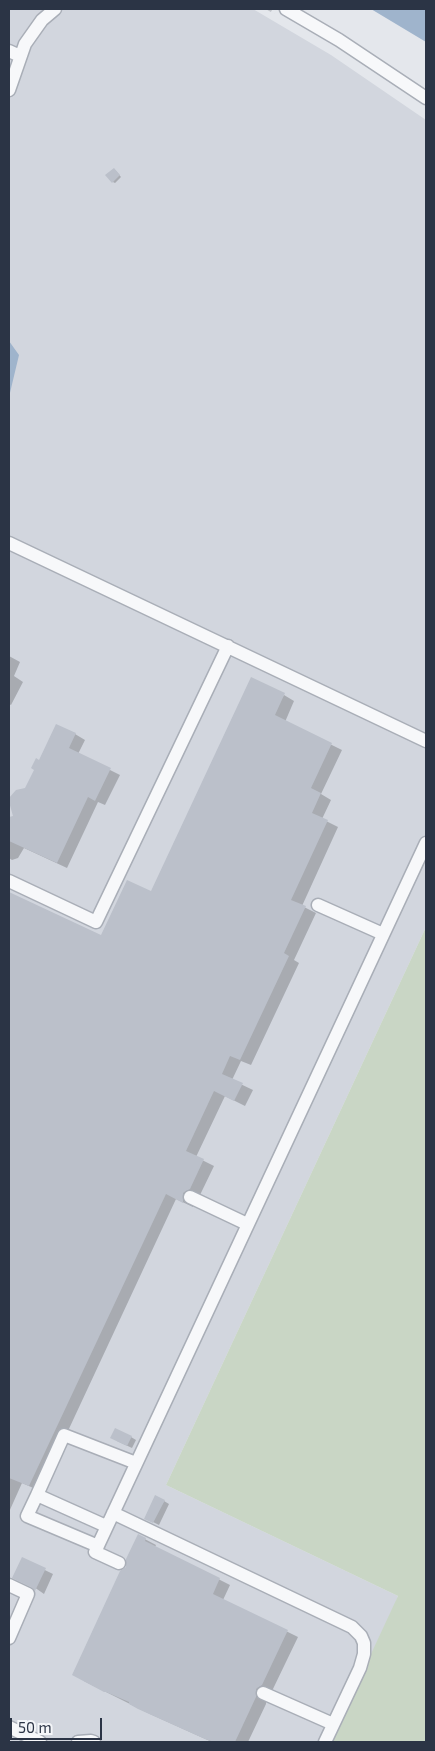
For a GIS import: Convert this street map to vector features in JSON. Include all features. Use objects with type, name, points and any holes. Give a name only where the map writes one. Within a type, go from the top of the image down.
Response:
[{"type":"street","points":[[9,90],[15,53],[42,20],[55,9]]},
{"type":"street","points":[[286,9],[339,40],[426,98]]},
{"type":"street","points":[[9,543],[426,741]]},
{"type":"street","points":[[9,882],[96,922],[228,646]]},
{"type":"street","points":[[119,1563],[95,1552],[106,1526],[426,843]]},
{"type":"street","points":[[318,905],[383,934]]},
{"type":"street","points":[[190,1197],[248,1224]]},
{"type":"street","points":[[98,1546],[27,1516],[64,1435],[136,1463]]},
{"type":"street","points":[[37,1495],[106,1526]]},
{"type":"street","points":[[112,1513],[352,1627],[361,1636],[364,1643],[364,1654],[360,1668],[324,1742]]},
{"type":"street","points":[[9,1585],[28,1594],[9,1638]]},
{"type":"street","points":[[263,1693],[333,1724]]},
{"type":"street","points":[[9,1727],[40,1742]]},
{"type":"street","points":[[78,1742],[94,1742]]},
{"type":"shaded area","points":[[9,9],[253,9],[331,55],[426,120],[426,927],[166,1485],[398,1596],[346,1742],[9,1742]]},
{"type":"green space","points":[[426,927],[426,1742],[330,1742],[398,1596],[166,1485]]},
{"type":"water","points":[[371,9],[426,9],[426,42]]},
{"type":"water","points":[[9,341],[19,355],[9,397]]},
{"type":"building","points":[[114,168],[120,175],[112,183],[105,175]]},
{"type":"building","points":[[251,677],[285,693],[275,715],[332,743],[311,788],[321,793],[312,813],[328,820],[291,900],[306,906],[284,953],[289,956],[240,1060],[230,1056],[222,1074],[243,1083],[234,1101],[214,1091],[186,1151],[204,1159],[190,1189],[183,1193],[183,1203],[166,1194],[29,1486],[9,1478],[9,892],[101,935],[127,880],[151,891]]},
{"type":"building","points":[[56,724],[76,733],[69,748],[111,768],[95,801],[88,797],[57,863],[9,841],[9,817],[13,816],[9,798],[16,790],[25,788],[34,770],[31,768],[36,758],[39,760]]},
{"type":"building","points":[[115,1428],[132,1436],[127,1446],[110,1438]]},
{"type":"building","points":[[155,1495],[165,1500],[153,1523],[144,1519]]},
{"type":"building","points":[[138,1534],[146,1538],[145,1541],[220,1578],[213,1594],[288,1630],[262,1685],[256,1689],[256,1697],[235,1742],[214,1742],[205,1739],[138,1709],[129,1704],[129,1702],[104,1692],[72,1675],[120,1571],[126,1567],[126,1559]]},
{"type":"building","points":[[22,1557],[46,1568],[35,1591],[31,1587],[12,1578]]}]
